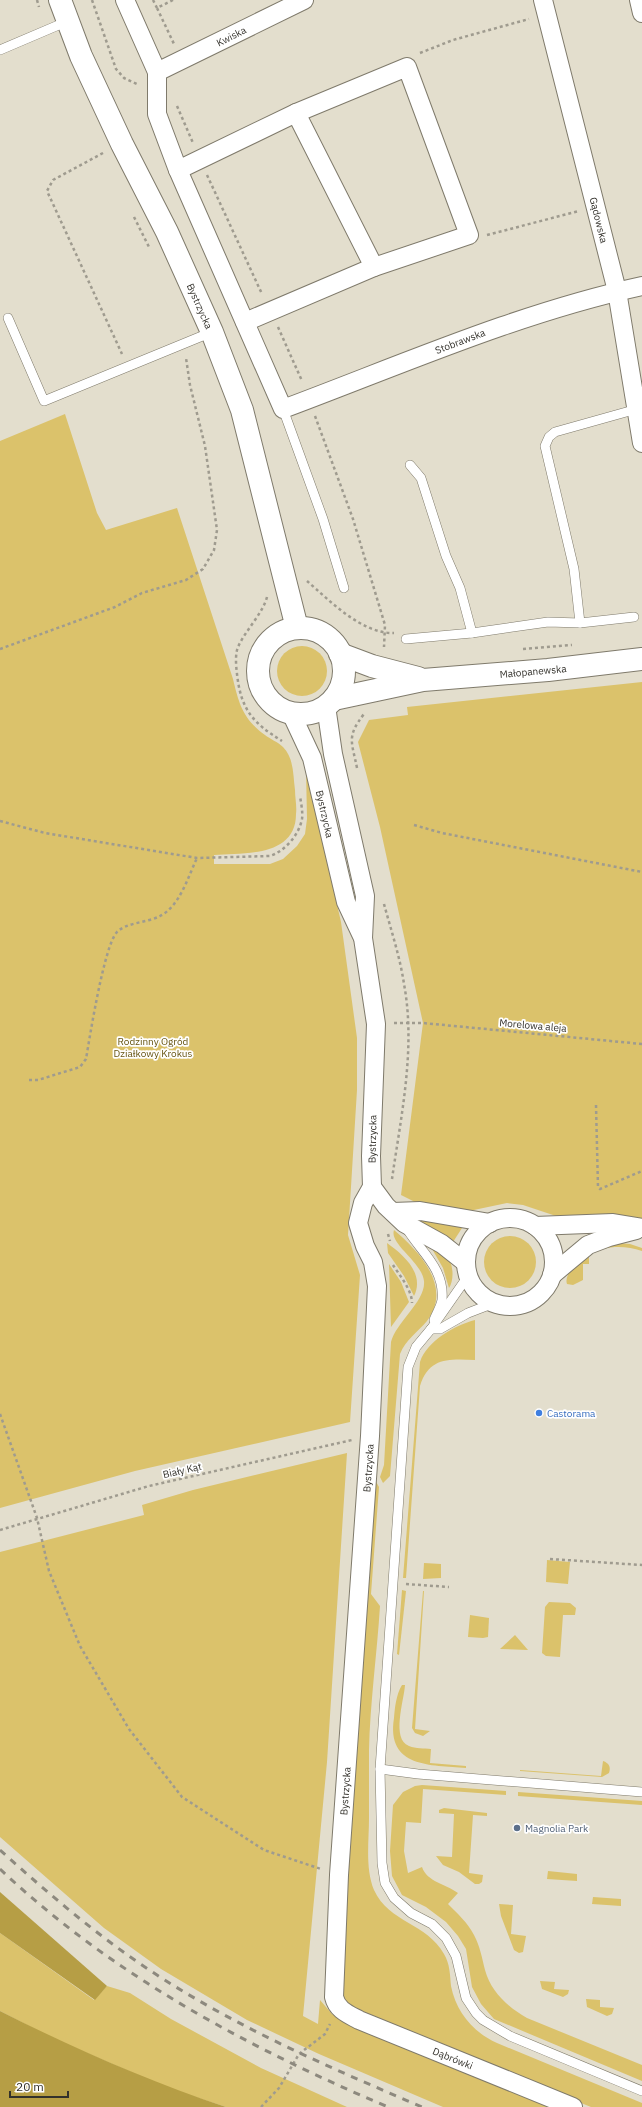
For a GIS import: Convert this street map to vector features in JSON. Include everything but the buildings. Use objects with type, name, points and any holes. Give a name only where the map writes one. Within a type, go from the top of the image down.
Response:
[{"type":"street","name":"Bystrzycka","points":[[60,0],[81,56],[122,144],[167,232],[212,332],[242,410],[297,628]]},
{"type":"street","points":[[125,0],[158,72],[157,114],[178,170],[283,408]]},
{"type":"street","points":[[639,0],[642,12]]},
{"type":"street","name":"Kwiska","points":[[158,72],[293,2]]},
{"type":"street","name":"Gądowska","points":[[545,7],[617,291],[639,408],[642,443]]},
{"type":"street","points":[[178,170],[201,161],[296,113],[407,67],[469,235],[374,267],[245,322]]},
{"type":"street","points":[[296,113],[374,267]]},
{"type":"street","name":"Stobrawska","points":[[283,408],[485,331],[617,291],[642,286]]},
{"type":"street","points":[[297,628],[310,629],[322,634],[333,642],[340,654],[344,677],[340,689],[330,702],[316,712],[304,714],[292,713],[279,708],[269,700],[261,688],[258,675],[259,662],[268,644],[284,632],[297,628]]},
{"type":"street","name":"Małopanewska","points":[[340,654],[372,666],[423,680]]},
{"type":"street","name":"Małopanewska","points":[[330,702],[423,680],[548,670],[642,659]]},
{"type":"street","name":"Bystrzycka","points":[[330,702],[333,754],[365,896],[363,938],[376,1024],[371,1156],[372,1187],[363,1203],[358,1223],[365,1246],[373,1262],[378,1286],[370,1436],[339,1875],[334,1984],[336,2004]]},
{"type":"street","name":"Bystrzycka","points":[[292,713],[312,758],[346,902],[363,938]]},
{"type":"street","points":[[372,1187],[383,1202],[399,1218],[442,1244],[467,1269],[474,1287],[482,1297],[494,1303],[515,1305],[536,1298],[546,1287],[552,1275],[554,1262],[552,1248],[546,1236],[536,1226]]},
{"type":"street","points":[[399,1218],[420,1211],[490,1223]]},
{"type":"street","points":[[467,1269],[468,1251],[472,1240],[480,1230],[490,1223],[499,1220],[518,1219],[536,1226],[613,1223],[642,1228]]},
{"type":"street","points":[[552,1275],[588,1245],[609,1237],[642,1228]]},
{"type":"street","name":"Dąbrówki","points":[[336,2004],[359,2020],[573,2107]]},
{"type":"lane","points":[[0,50],[68,21]]},
{"type":"lane","points":[[8,318],[44,401],[212,332]]},
{"type":"lane","points":[[283,408],[323,519],[344,588]]},
{"type":"lane","points":[[580,623],[574,569],[545,446],[549,437],[555,432],[639,408]]},
{"type":"lane","points":[[410,465],[421,478],[446,556],[460,588],[472,633]]},
{"type":"lane","points":[[403,636],[472,633],[548,622],[580,623],[634,617]]},
{"type":"lane","points":[[399,1218],[434,1265],[439,1282],[442,1300],[431,1329]]},
{"type":"lane","points":[[467,1269],[431,1329],[416,1347],[408,1367],[380,1769],[382,1863],[385,1883],[394,1898],[411,1913],[432,1924],[446,1938],[456,1956],[466,1998],[476,2013],[497,2029],[510,2036],[642,2091]]},
{"type":"lane","points":[[431,1329],[440,1329],[468,1313],[494,1303]]},
{"type":"lane","points":[[380,1769],[418,1774],[642,1792]]},
{"type":"path","points":[[37,0],[47,30]]},
{"type":"path","points":[[92,0],[116,69],[124,78],[141,86]]},
{"type":"path","points":[[153,0],[157,8]]},
{"type":"path","points":[[407,67],[417,54],[545,7]]},
{"type":"path","points":[[175,101],[201,161],[271,311],[309,399],[353,519],[386,633],[384,649]]},
{"type":"path","points":[[122,144],[53,180],[47,191],[124,357],[136,364]]},
{"type":"path","points":[[99,147],[106,161]]},
{"type":"path","points":[[469,235],[480,236],[596,207]]},
{"type":"path","points":[[133,215],[150,249]]},
{"type":"path","points":[[0,649],[116,607],[142,592],[186,580],[203,569],[214,550],[217,530],[205,446],[190,385],[184,344]]},
{"type":"path","points":[[304,579],[350,618],[386,633],[403,636]]},
{"type":"path","points":[[267,593],[267,599],[237,649],[236,667],[238,687],[245,708],[255,722],[285,743]]},
{"type":"path","points":[[516,650],[575,644]]},
{"type":"path","points":[[358,771],[351,742],[352,734],[368,709]]},
{"type":"path","points":[[0,821],[45,833],[197,858],[270,856],[277,854],[297,834],[302,819],[300,789]]},
{"type":"path","points":[[414,825],[442,833],[642,872]]},
{"type":"path","points":[[29,1080],[38,1080],[80,1067],[86,1059],[107,952],[117,932],[133,924],[160,916],[176,902],[197,858]]},
{"type":"path","points":[[384,901],[404,984],[408,1022],[406,1078],[392,1183]]},
{"type":"path","name":"Morelowa aleja","points":[[376,1024],[408,1022],[423,1023],[642,1044]]},
{"type":"path","points":[[596,1105],[598,1187],[600,1188],[642,1171]]},
{"type":"path","points":[[0,1414],[37,1518],[49,1571],[80,1646],[129,1729],[182,1797],[264,1850],[339,1875]]},
{"type":"path","name":"Biały Kąt","points":[[0,1530],[149,1486],[370,1436]]},
{"type":"path","points":[[550,1559],[642,1565]]},
{"type":"path","points":[[422,1585],[449,1587]]},
{"type":"path","points":[[261,2107],[279,2088],[299,2054],[325,2034]]},
{"type":"green space","name":"Rodzinny Ogród Działkowy Krokus","points":[[65,414],[97,513],[106,530],[177,508],[233,679],[237,696],[243,710],[258,729],[287,751],[291,761],[294,778],[296,811],[294,828],[287,838],[278,845],[266,850],[239,854],[214,855],[214,864],[270,864],[283,859],[297,846],[305,834],[307,819],[306,769],[341,922],[357,1038],[357,1090],[348,1235],[360,1275],[350,1422],[135,1471],[0,1508],[0,441]]},
{"type":"green space","points":[[302,646],[312,648],[320,653],[325,661],[327,671],[325,681],[320,689],[312,694],[302,696],[292,694],[284,689],[279,681],[277,671],[279,661],[284,653],[292,648]]},
{"type":"green space","points":[[642,682],[642,1218],[559,1217],[523,1205],[507,1203],[469,1211],[417,1203],[401,1195],[423,1023],[380,827],[358,742],[369,720],[408,715],[407,707]]},
{"type":"green space","points":[[411,1219],[462,1226],[462,1228],[453,1242]]},
{"type":"green space","points":[[394,1230],[413,1248],[430,1271],[435,1283],[436,1295],[434,1308],[427,1321],[409,1340],[400,1354],[390,1476],[383,1483],[380,1477],[384,1465],[391,1342],[394,1334],[416,1304],[423,1289],[424,1281],[418,1267],[396,1241]]},
{"type":"green space","points":[[510,1236],[520,1238],[528,1244],[534,1252],[536,1262],[534,1272],[528,1280],[520,1286],[510,1288],[500,1286],[492,1280],[486,1272],[484,1262],[486,1252],[492,1244],[500,1238]]},
{"type":"green space","points":[[387,1243],[406,1259],[415,1273],[417,1288],[414,1296],[404,1276],[388,1253]]},
{"type":"green space","points":[[618,1243],[630,1244],[642,1248],[642,1251],[615,1247],[602,1249],[595,1252],[589,1255],[589,1264],[583,1264],[583,1280],[573,1285],[567,1284],[570,1270],[583,1256],[591,1251]]},
{"type":"green space","points":[[431,1247],[445,1256],[451,1264],[452,1281],[449,1288],[443,1268]]},
{"type":"green space","points":[[389,1264],[401,1282],[409,1302],[391,1327]]},
{"type":"green space","points":[[475,1320],[475,1360],[449,1360],[441,1362],[429,1370],[420,1386],[406,1578],[403,1578],[420,1362],[429,1347],[435,1341],[451,1330],[467,1322]]},
{"type":"green space","points":[[347,1453],[327,1762],[303,2016],[318,2024],[320,2000],[332,2014],[358,2027],[553,2107],[443,2107],[319,2054],[247,2020],[161,1969],[104,1928],[0,1837],[0,1552],[144,1515],[142,1505],[193,1490]]},
{"type":"green space","points":[[374,1478],[379,1487],[371,1594],[380,1606],[369,1751],[368,1864],[374,1890],[389,1910],[428,1936],[437,1944],[444,1954],[447,1962],[453,1996],[467,2020],[481,2034],[497,2043],[642,2103],[642,2107],[591,2107],[353,2010],[345,2005],[337,1988]]},
{"type":"green space","points":[[547,1560],[570,1562],[568,1584],[546,1582]]},
{"type":"green space","points":[[424,1563],[441,1564],[441,1578],[423,1579]]},
{"type":"green space","points":[[402,1590],[406,1591],[399,1655],[397,1654]]},
{"type":"green space","points":[[423,1591],[415,1729],[430,1731],[423,1736],[415,1733],[412,1728]]},
{"type":"green space","points":[[549,1602],[570,1603],[576,1608],[575,1615],[563,1615],[560,1657],[546,1656],[542,1653],[545,1607]]},
{"type":"green space","points":[[470,1615],[489,1618],[488,1637],[468,1637]]},
{"type":"green space","points":[[515,1635],[528,1650],[500,1649]]},
{"type":"green space","points":[[402,1685],[405,1685],[400,1728],[401,1736],[404,1742],[412,1747],[431,1749],[430,1763],[466,1766],[466,1768],[439,1766],[414,1761],[404,1755],[397,1746],[393,1734],[395,1705]]},
{"type":"green space","points":[[603,1761],[608,1764],[610,1769],[609,1773],[602,1777],[520,1771],[601,1776]]},
{"type":"green space","points":[[422,1785],[506,1791],[506,1795],[423,1789],[421,1823],[406,1822],[404,1851],[408,1873],[422,1867],[424,1872],[432,1879],[458,1893],[448,1904],[465,1922],[474,1935],[488,1978],[496,1992],[507,2004],[527,2018],[642,2065],[642,2081],[494,2019],[481,2004],[472,1987],[466,1949],[458,1936],[446,1922],[426,1907],[402,1895],[392,1876],[390,1851],[393,1805],[403,1792],[415,1786]]},
{"type":"green space","points":[[518,1792],[642,1801],[642,1805],[518,1796]]},
{"type":"green space","points":[[444,1808],[487,1813],[487,1816],[473,1815],[469,1873],[483,1875],[482,1882],[479,1884],[475,1884],[459,1872],[443,1865],[436,1856],[452,1857],[454,1814],[439,1813],[439,1810]]},
{"type":"green space","points":[[548,1871],[577,1874],[577,1881],[547,1879]]},
{"type":"green space","points":[[593,1897],[621,1899],[621,1906],[592,1904]]},
{"type":"green space","points":[[499,1904],[513,1905],[511,1934],[526,1936],[523,1952],[519,1953],[514,1950],[501,1916]]},
{"type":"green space","points":[[0,1933],[94,2000],[107,1986],[130,1993],[171,2019],[261,2068],[347,2107],[226,2107],[168,2088],[52,2038],[0,2011]]},
{"type":"green space","points":[[540,1981],[555,1982],[554,1989],[569,1990],[568,1994],[563,1997],[542,1989]]},
{"type":"green space","points":[[586,1999],[600,2000],[600,2007],[614,2008],[612,2014],[607,2016],[587,2007]]},
{"type":"shaded area","points":[[0,1892],[107,1986],[95,2000],[0,1933]]},
{"type":"shaded area","points":[[0,2011],[55,2038],[139,2075],[226,2107],[0,2107]]},
{"type":"railway","points":[[0,1850],[95,1931],[136,1961],[188,1995],[286,2047],[422,2107]]},
{"type":"railway","points":[[0,1869],[43,1907],[88,1942],[135,1975],[183,2005],[284,2059],[335,2084],[388,2107]]},
{"type":"place","name":"Castorama","points":[[539,1413]]},
{"type":"place","name":"Magnolia Park","points":[[517,1828]]}]
